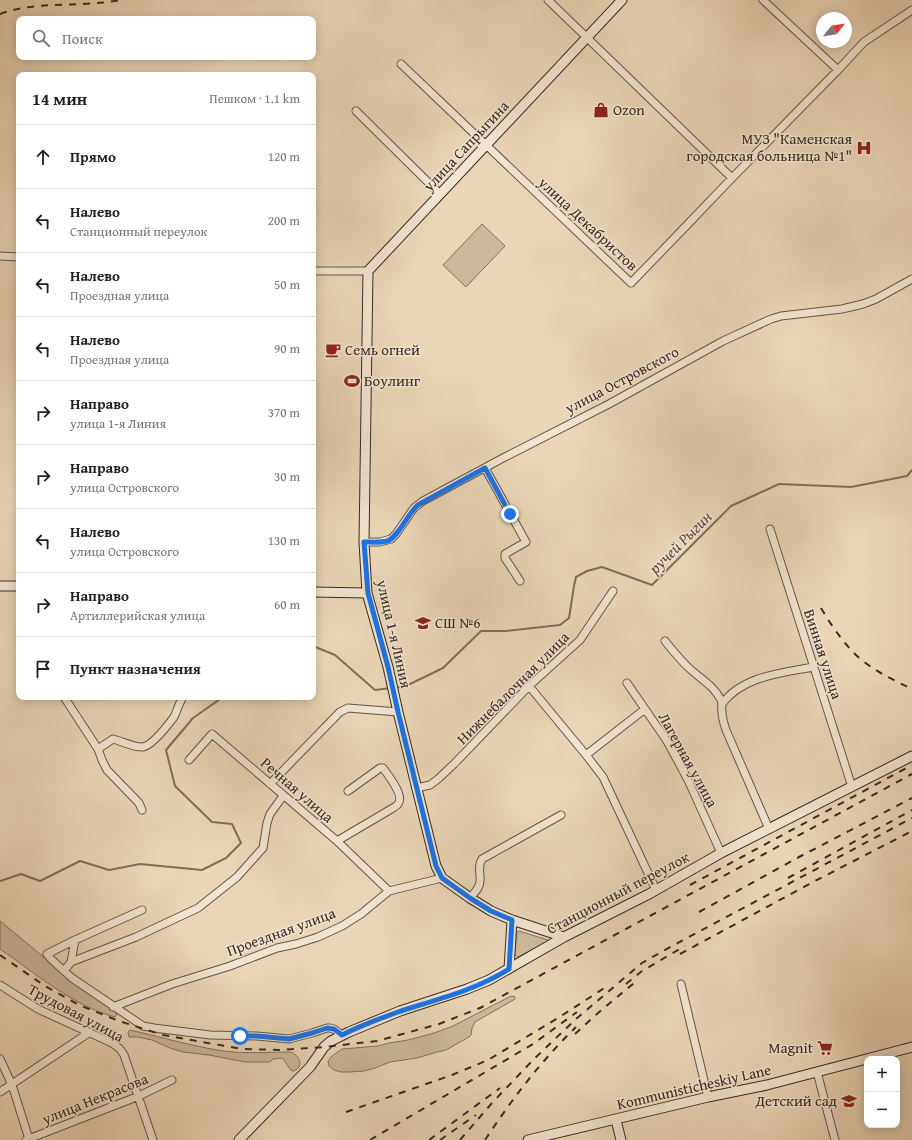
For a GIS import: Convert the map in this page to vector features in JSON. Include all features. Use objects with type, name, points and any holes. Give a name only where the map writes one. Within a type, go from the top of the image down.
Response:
[{"type":"street","points":[[548,0],[732,178]]},
{"type":"street","name":"улица Сапрыгина","points":[[368,271],[622,0]]},
{"type":"street","points":[[763,0],[838,70]]},
{"type":"street","name":"улица Декабристов","points":[[486,145],[631,283],[864,42],[912,10]]},
{"type":"street","points":[[401,64],[486,145]]},
{"type":"street","points":[[356,110],[440,194]]},
{"type":"street","points":[[0,256],[16,257]]},
{"type":"street","points":[[316,271],[368,271]]},
{"type":"street","name":"улица 1-я Линия","points":[[368,271],[364,542],[368,593],[388,667],[395,702],[436,866],[442,878]]},
{"type":"street","name":"улица Островского","points":[[364,542],[380,542],[391,539],[414,508],[418,505],[485,468],[609,404],[723,341],[771,319],[781,316],[842,309],[863,304],[876,299],[912,279]]},
{"type":"street","points":[[485,468],[526,542],[505,554],[505,558],[520,581]]},
{"type":"street","name":"Винная улица","points":[[770,529],[852,786]]},
{"type":"street","points":[[0,586],[16,586]]},
{"type":"street","name":"Нижнебалочная улица","points":[[416,788],[430,785],[438,779],[529,686],[580,640],[613,591]]},
{"type":"street","points":[[316,592],[368,593]]},
{"type":"street","points":[[665,641],[687,666],[707,683],[720,698],[722,704],[722,716],[726,730],[769,829]]},
{"type":"street","points":[[722,704],[730,694],[744,684],[771,675],[813,667]]},
{"type":"street","name":"Лагерная улица","points":[[627,683],[667,741],[688,780],[721,853]]},
{"type":"street","points":[[529,686],[603,777],[656,890]]},
{"type":"street","points":[[66,700],[98,748],[107,770],[139,803],[142,810]]},
{"type":"street","points":[[98,748],[113,739],[138,747],[144,747],[151,744],[158,738],[173,717],[182,700]]},
{"type":"street","points":[[270,784],[334,717],[344,710],[348,708],[398,712]]},
{"type":"street","points":[[586,755],[645,709]]},
{"type":"street","name":"Речная улица","points":[[189,760],[212,734],[337,841],[390,891]]},
{"type":"street","name":"Станционный переулок","points":[[239,1140],[310,1067],[331,1041],[400,1011],[467,989],[489,980],[564,937],[656,890],[721,853],[912,756]]},
{"type":"street","points":[[337,841],[393,808],[399,804],[400,800],[398,791],[383,768],[380,768],[348,791]]},
{"type":"street","points":[[71,962],[136,937],[198,908],[237,877],[263,848],[270,814],[283,796]]},
{"type":"street","points":[[470,898],[481,881],[479,866],[482,859],[561,815]]},
{"type":"street","points":[[442,878],[491,911],[512,920],[564,937]]},
{"type":"street","name":"Проездная улица","points":[[113,1007],[172,984],[230,966],[277,948],[318,937],[342,926],[361,914],[390,891],[442,878]]},
{"type":"street","points":[[142,910],[47,954],[72,978],[143,1026],[185,1033],[289,1039],[327,1028],[334,1029],[342,1035]]},
{"type":"street","points":[[509,969],[512,920]]},
{"type":"street","points":[[64,971],[71,962],[75,940]]},
{"type":"street","points":[[681,984],[708,1097]]},
{"type":"street","name":"Трудовая улица","points":[[0,985],[38,1009],[90,1032],[122,1050],[153,1140]]},
{"type":"street","points":[[0,1092],[90,1032]]},
{"type":"street","name":"Kommunisticheskiy Lane","points":[[528,1140],[708,1097],[767,1085],[912,1047]]},
{"type":"street","points":[[0,1059],[12,1085],[28,1139]]},
{"type":"street","points":[[817,1072],[835,1140]]},
{"type":"street","name":"улица Некрасова","points":[[28,1139],[139,1096],[172,1080]]},
{"type":"street","points":[[616,1120],[621,1140]]},
{"type":"shaded area","points":[[482,224],[505,246],[466,287],[443,265]]},
{"type":"shaded area","points":[[0,921],[70,979],[115,1011],[117,1015],[115,1017],[99,1012],[69,997],[0,949]]},
{"type":"shaded area","points":[[519,931],[548,940],[548,942],[518,957],[515,955],[515,952],[517,932]]},
{"type":"shaded area","points":[[514,996],[515,999],[475,1022],[469,1037],[446,1050],[417,1058],[390,1062],[364,1071],[341,1072],[334,1070],[329,1066],[328,1061],[342,1049],[378,1046],[434,1033],[453,1026],[509,997]]},
{"type":"shaded area","points":[[130,1030],[223,1051],[248,1053],[290,1052],[298,1058],[300,1065],[296,1070],[292,1071],[282,1058],[273,1059],[270,1062],[245,1062],[183,1052],[152,1040],[129,1037],[128,1032]]},
{"type":"waterway","name":"ручей Рыгин","points":[[395,688],[406,686],[443,668],[481,631],[506,631],[560,625],[569,618],[576,577],[587,571],[602,567],[652,585],[731,506],[779,484],[851,487],[907,476],[912,470]]},
{"type":"waterway","name":"ручей Рыгин","points":[[316,647],[335,655],[375,690],[391,688]]},
{"type":"waterway","name":"ручей Рыгин","points":[[0,881],[21,874],[40,881],[80,861],[109,870],[140,864],[202,870],[226,858],[241,843],[232,824],[212,822],[175,786],[166,750],[193,718],[219,700]]},
{"type":"railway","points":[[0,14],[29,7],[90,4],[120,0]]},
{"type":"railway","points":[[821,608],[837,633],[856,655],[876,670],[912,689]]},
{"type":"railway","points":[[690,885],[912,765]]},
{"type":"railway","points":[[0,955],[45,986],[79,1005],[119,1021],[163,1035],[242,1049],[281,1050],[377,1041],[439,1024],[480,1008],[912,774]]},
{"type":"railway","points":[[699,912],[799,857],[912,798]]},
{"type":"railway","points":[[788,878],[912,810]]},
{"type":"railway","points":[[460,1140],[492,1103],[534,1059],[576,1019],[642,963],[912,818]]},
{"type":"railway","points":[[680,954],[813,882],[912,831]]},
{"type":"railway","points":[[626,984],[642,971],[685,946]]},
{"type":"railway","points":[[575,1034],[634,983]]},
{"type":"railway","points":[[346,1112],[452,1075],[488,1060],[609,985]]},
{"type":"railway","points":[[370,1140],[533,1044],[577,1012]]},
{"type":"railway","points":[[485,1140],[528,1081],[551,1053],[576,1027]]},
{"type":"railway","points":[[429,1140],[500,1088]]},
{"type":"railway","points":[[440,1140],[476,1115]]},
{"type":"place","name":"Ozon","points":[[601,110]]},
{"type":"place","name":"МУЗ \"Каменская городская больница №1\"","points":[[864,148]]},
{"type":"place","name":"Семь огней","points":[[333,350]]},
{"type":"place","name":"Боулинг","points":[[352,381]]},
{"type":"place","name":"СШ №6","points":[[423,623]]},
{"type":"place","name":"Magnit","points":[[825,1048]]},
{"type":"place","name":"Детский сад","points":[[849,1101]]},
{"type":"route","points":[[240,1036],[289,1039],[297,1038],[327,1028],[334,1029],[342,1035],[400,1011],[438,1000],[467,989],[489,980],[509,969],[512,920],[491,911],[470,898],[442,878],[436,866],[388,667],[368,593],[364,542],[380,542],[391,539],[394,537],[414,508],[423,501],[485,468],[510,514]]}]
